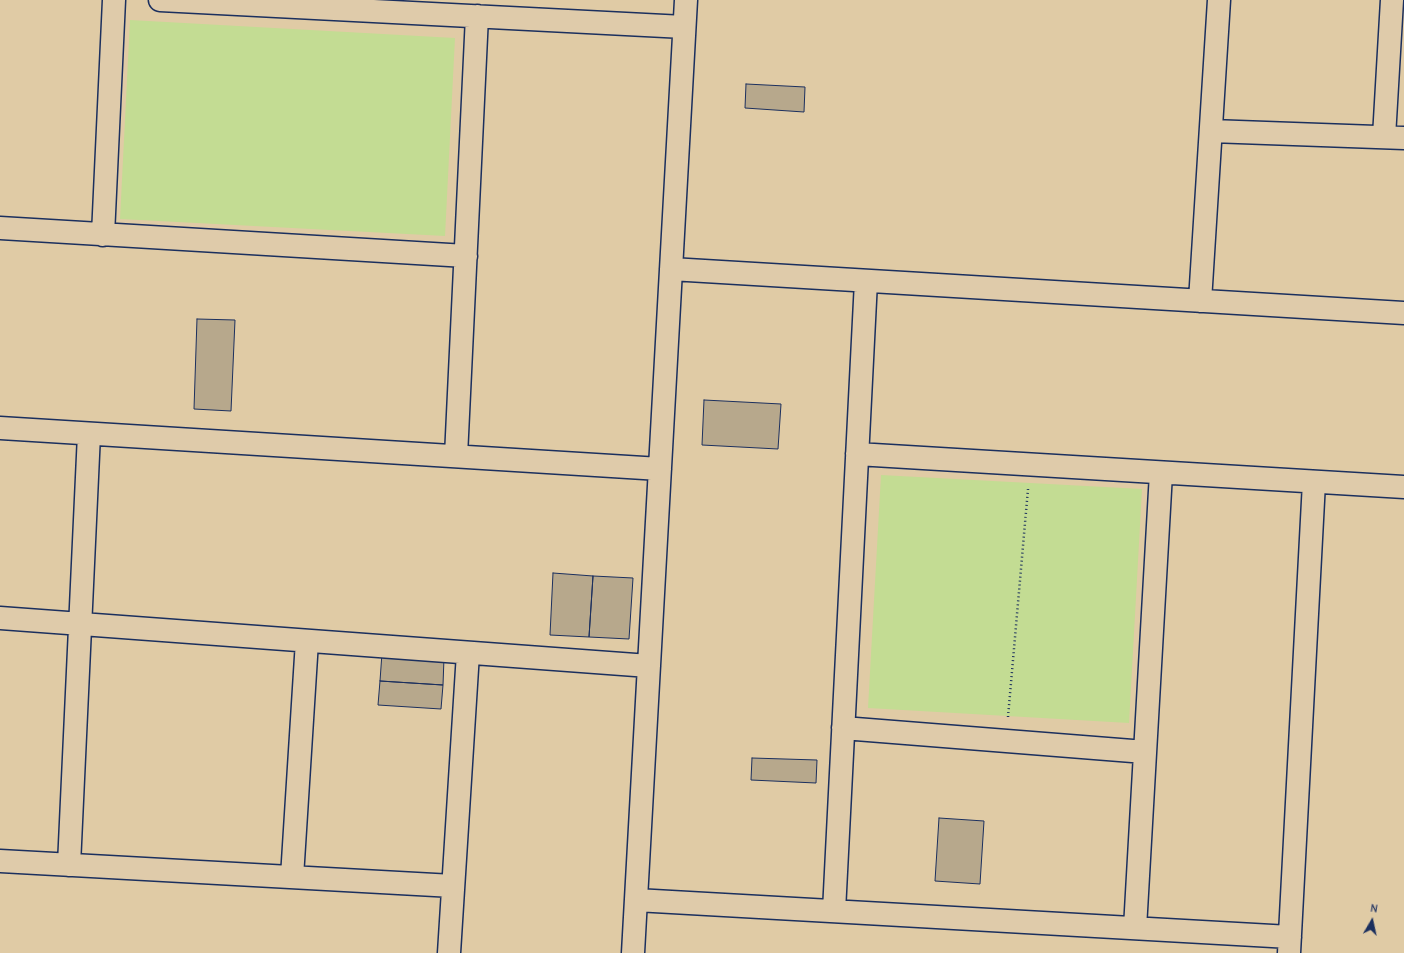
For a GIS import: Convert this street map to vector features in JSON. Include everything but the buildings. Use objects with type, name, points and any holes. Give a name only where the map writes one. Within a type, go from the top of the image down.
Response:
[{"type":"street","points":[[103,234],[114,0]]},
{"type":"street","points":[[160,0],[684,27]]},
{"type":"street","points":[[633,953],[686,0]]},
{"type":"street","points":[[1200,301],[1219,0]]},
{"type":"street","points":[[1210,131],[1394,137],[1392,0]]},
{"type":"street","points":[[456,456],[477,16]]},
{"type":"street","points":[[0,228],[466,256]]},
{"type":"street","points":[[671,269],[1404,313]]},
{"type":"street","points":[[834,911],[866,281]]},
{"type":"street","points":[[0,428],[660,469]]},
{"type":"street","points":[[69,864],[89,434]]},
{"type":"street","points":[[857,454],[1404,487]]},
{"type":"street","points":[[1135,928],[1161,473]]},
{"type":"street","points":[[636,900],[1135,928],[1289,945],[1314,482]]},
{"type":"street","points":[[0,618],[649,666]]},
{"type":"street","points":[[292,877],[307,641]]},
{"type":"street","points":[[449,953],[468,653]]},
{"type":"street","points":[[844,728],[1145,752]]},
{"type":"street","points":[[0,861],[453,886]]},
{"type":"path","points":[[1006,741],[1030,465]]},
{"type":"green space","points":[[130,20],[455,38],[445,236],[120,219]]},
{"type":"green space","points":[[881,475],[1142,489],[1129,723],[868,708]]}]
